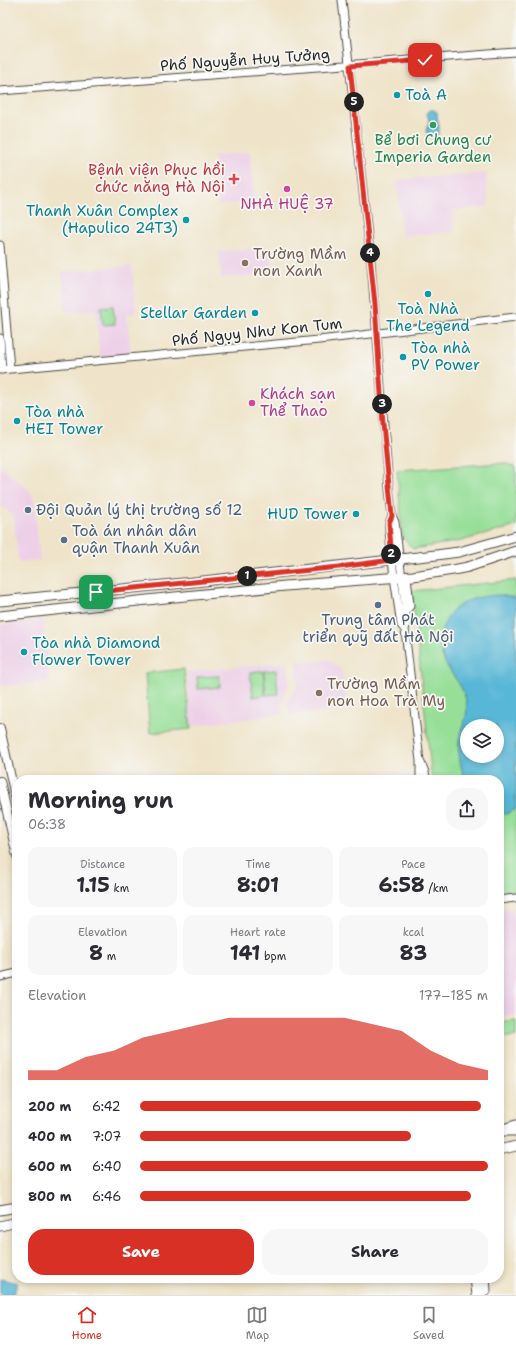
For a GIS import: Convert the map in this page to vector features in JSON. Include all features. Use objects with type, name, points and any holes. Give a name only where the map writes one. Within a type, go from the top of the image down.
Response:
[{"type":"main road","points":[[0,601],[339,567],[459,552],[516,536]]},
{"type":"main road","points":[[0,616],[183,596],[400,580],[482,563],[516,551]]},
{"type":"main road","points":[[0,728],[12,782]]},
{"type":"main road","points":[[0,781],[12,834]]},
{"type":"main road","points":[[504,1129],[516,1125]]},
{"type":"main road","points":[[504,1131],[516,1131]]},
{"type":"main road","points":[[504,1149],[516,1147]]},
{"type":"main road","points":[[0,1210],[12,1208]]},
{"type":"main road","points":[[0,1226],[12,1223]]},
{"type":"street","points":[[342,0],[363,183],[377,333],[383,424],[392,516],[389,523],[395,547],[400,580],[401,625],[405,630]]},
{"type":"street","name":"Phố Nguyễn Huy Tưởng","points":[[0,91],[350,66],[516,52]]},
{"type":"street","points":[[0,245],[4,370]]},
{"type":"street","name":"Phố Ngụy Như Kon Tum","points":[[4,370],[220,350],[516,317]]},
{"type":"street","points":[[0,338],[4,370]]},
{"type":"street","points":[[400,580],[410,606],[406,611],[405,630],[420,761],[420,775]]},
{"type":"street","points":[[420,761],[425,775]]},
{"type":"street","points":[[504,899],[516,898]]},
{"type":"street","points":[[0,978],[12,974]]},
{"type":"street","points":[[475,1283],[476,1295]]},
{"type":"street","points":[[482,1283],[483,1295]]},
{"type":"street","points":[[487,1283],[488,1295]]},
{"type":"shaded area","name":"Bệnh viện Phục hồi chức năng Hà Nội","points":[[250,152],[254,201],[218,205],[214,156]]},
{"type":"shaded area","points":[[486,173],[488,207],[453,210],[454,232],[402,236],[397,180]]},
{"type":"shaded area","name":"Trường Mầm non Xanh","points":[[269,248],[271,275],[221,278],[219,251]]},
{"type":"shaded area","points":[[132,266],[136,313],[127,314],[131,356],[100,358],[96,310],[66,312],[62,272]]},
{"type":"shaded area","points":[[0,466],[31,492],[34,501],[40,560],[18,562],[14,517],[0,505]]},
{"type":"shaded area","points":[[43,620],[49,681],[0,686],[0,625]]},
{"type":"shaded area","name":"Trường Mầm non Hoa Trà My","points":[[329,660],[342,671],[347,708],[290,715],[287,701],[297,686],[297,663]]},
{"type":"shaded area","points":[[288,662],[289,683],[281,703],[283,714],[191,726],[187,672]]},
{"type":"shaded area","points":[[513,909],[516,932],[516,1015],[504,1016],[504,910]]},
{"type":"green space","points":[[113,306],[115,324],[103,325],[101,307]]},
{"type":"green space","points":[[504,463],[516,467],[516,526],[461,541],[413,549],[403,538],[397,470]]},
{"type":"green space","points":[[516,580],[516,892],[504,893],[504,775],[431,775],[412,591]]},
{"type":"green space","points":[[184,669],[191,729],[150,733],[145,673]]},
{"type":"green space","points":[[276,670],[278,694],[266,695],[264,671]]},
{"type":"green space","points":[[263,671],[265,695],[253,697],[250,672]]},
{"type":"green space","points":[[219,676],[220,687],[198,689],[197,677]]},
{"type":"green space","points":[[516,1021],[516,1036],[504,1037],[504,1022]]},
{"type":"water","name":"Bể bơi Chung cư Imperia Garden","points":[[430,110],[437,112],[439,128],[437,137],[433,138],[429,137],[426,131],[429,121],[427,113]]},
{"type":"water","points":[[500,595],[516,598],[516,809],[506,814],[504,814],[504,775],[464,775],[460,763],[504,763],[504,719],[465,719],[467,708],[464,694],[447,666],[441,652],[441,635],[447,618],[459,606],[474,599]]},
{"type":"water","points":[[460,735],[460,763],[459,752]]},
{"type":"water","points":[[0,1279],[12,1282],[12,1283],[18,1283],[13,1295],[0,1295]]},
{"type":"place","name":"Toà A","points":[[397,95]]},
{"type":"place","name":"Bể bơi Chung cư Imperia Garden","points":[[433,125]]},
{"type":"place","name":"Bệnh viện Phục hồi chức năng Hà Nội","points":[[234,179]]},
{"type":"place","name":"NHÀ HUỆ 37","points":[[287,189]]},
{"type":"place","name":"Thanh Xuân Complex (Hapulico 24T3)","points":[[186,220]]},
{"type":"place","name":"Trường Mầm non Xanh","points":[[245,263]]},
{"type":"place","name":"Toà Nhà The Legend","points":[[428,294]]},
{"type":"place","name":"Stellar Garden","points":[[255,313]]},
{"type":"place","name":"Tòa nhà PV Power","points":[[403,357]]},
{"type":"place","name":"Khách sạn Thể Thao","points":[[252,403]]},
{"type":"place","name":"Tòa nhà HEI Tower","points":[[17,421]]},
{"type":"place","name":"Đội Quản lý thị trường số 12","points":[[28,510]]},
{"type":"place","name":"HUD Tower","points":[[356,514]]},
{"type":"place","name":"Toà án nhân dân quận Thanh Xuân","points":[[64,540]]},
{"type":"place","name":"Trung tâm Phát triển quỹ đất Hà Nội","points":[[378,605]]},
{"type":"place","name":"Tòa nhà Diamond Flower Tower","points":[[24,652]]},
{"type":"place","name":"Trường Mầm non Hoa Trà My","points":[[319,693]]},
{"type":"route","points":[[96,592],[339,567],[382,560],[392,560],[389,523],[392,516],[383,424],[375,304],[350,66],[425,60]]}]
